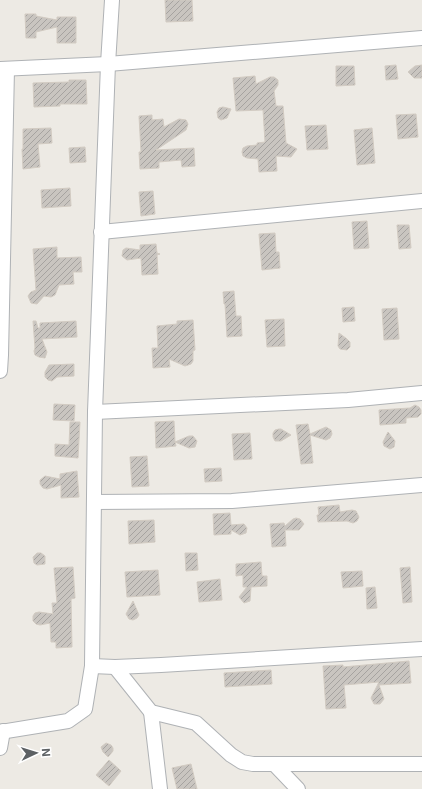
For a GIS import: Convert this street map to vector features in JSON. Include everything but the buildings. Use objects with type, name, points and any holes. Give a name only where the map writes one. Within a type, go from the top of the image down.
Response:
[{"type":"street","points":[[0,748],[1,732],[68,721],[85,709],[92,666],[95,412],[101,232],[112,0]]},
{"type":"street","points":[[0,371],[4,69],[108,64],[422,38]]},
{"type":"street","points":[[101,232],[422,201]]},
{"type":"street","points":[[95,412],[348,400],[422,393]]},
{"type":"street","points":[[94,502],[232,501],[422,485]]},
{"type":"street","points":[[92,666],[115,667],[422,649]]},
{"type":"street","points":[[115,667],[151,712],[160,789]]},
{"type":"street","points":[[151,712],[196,723],[230,755],[242,762],[253,764],[422,764]]},
{"type":"street","points":[[274,764],[298,789]]}]
